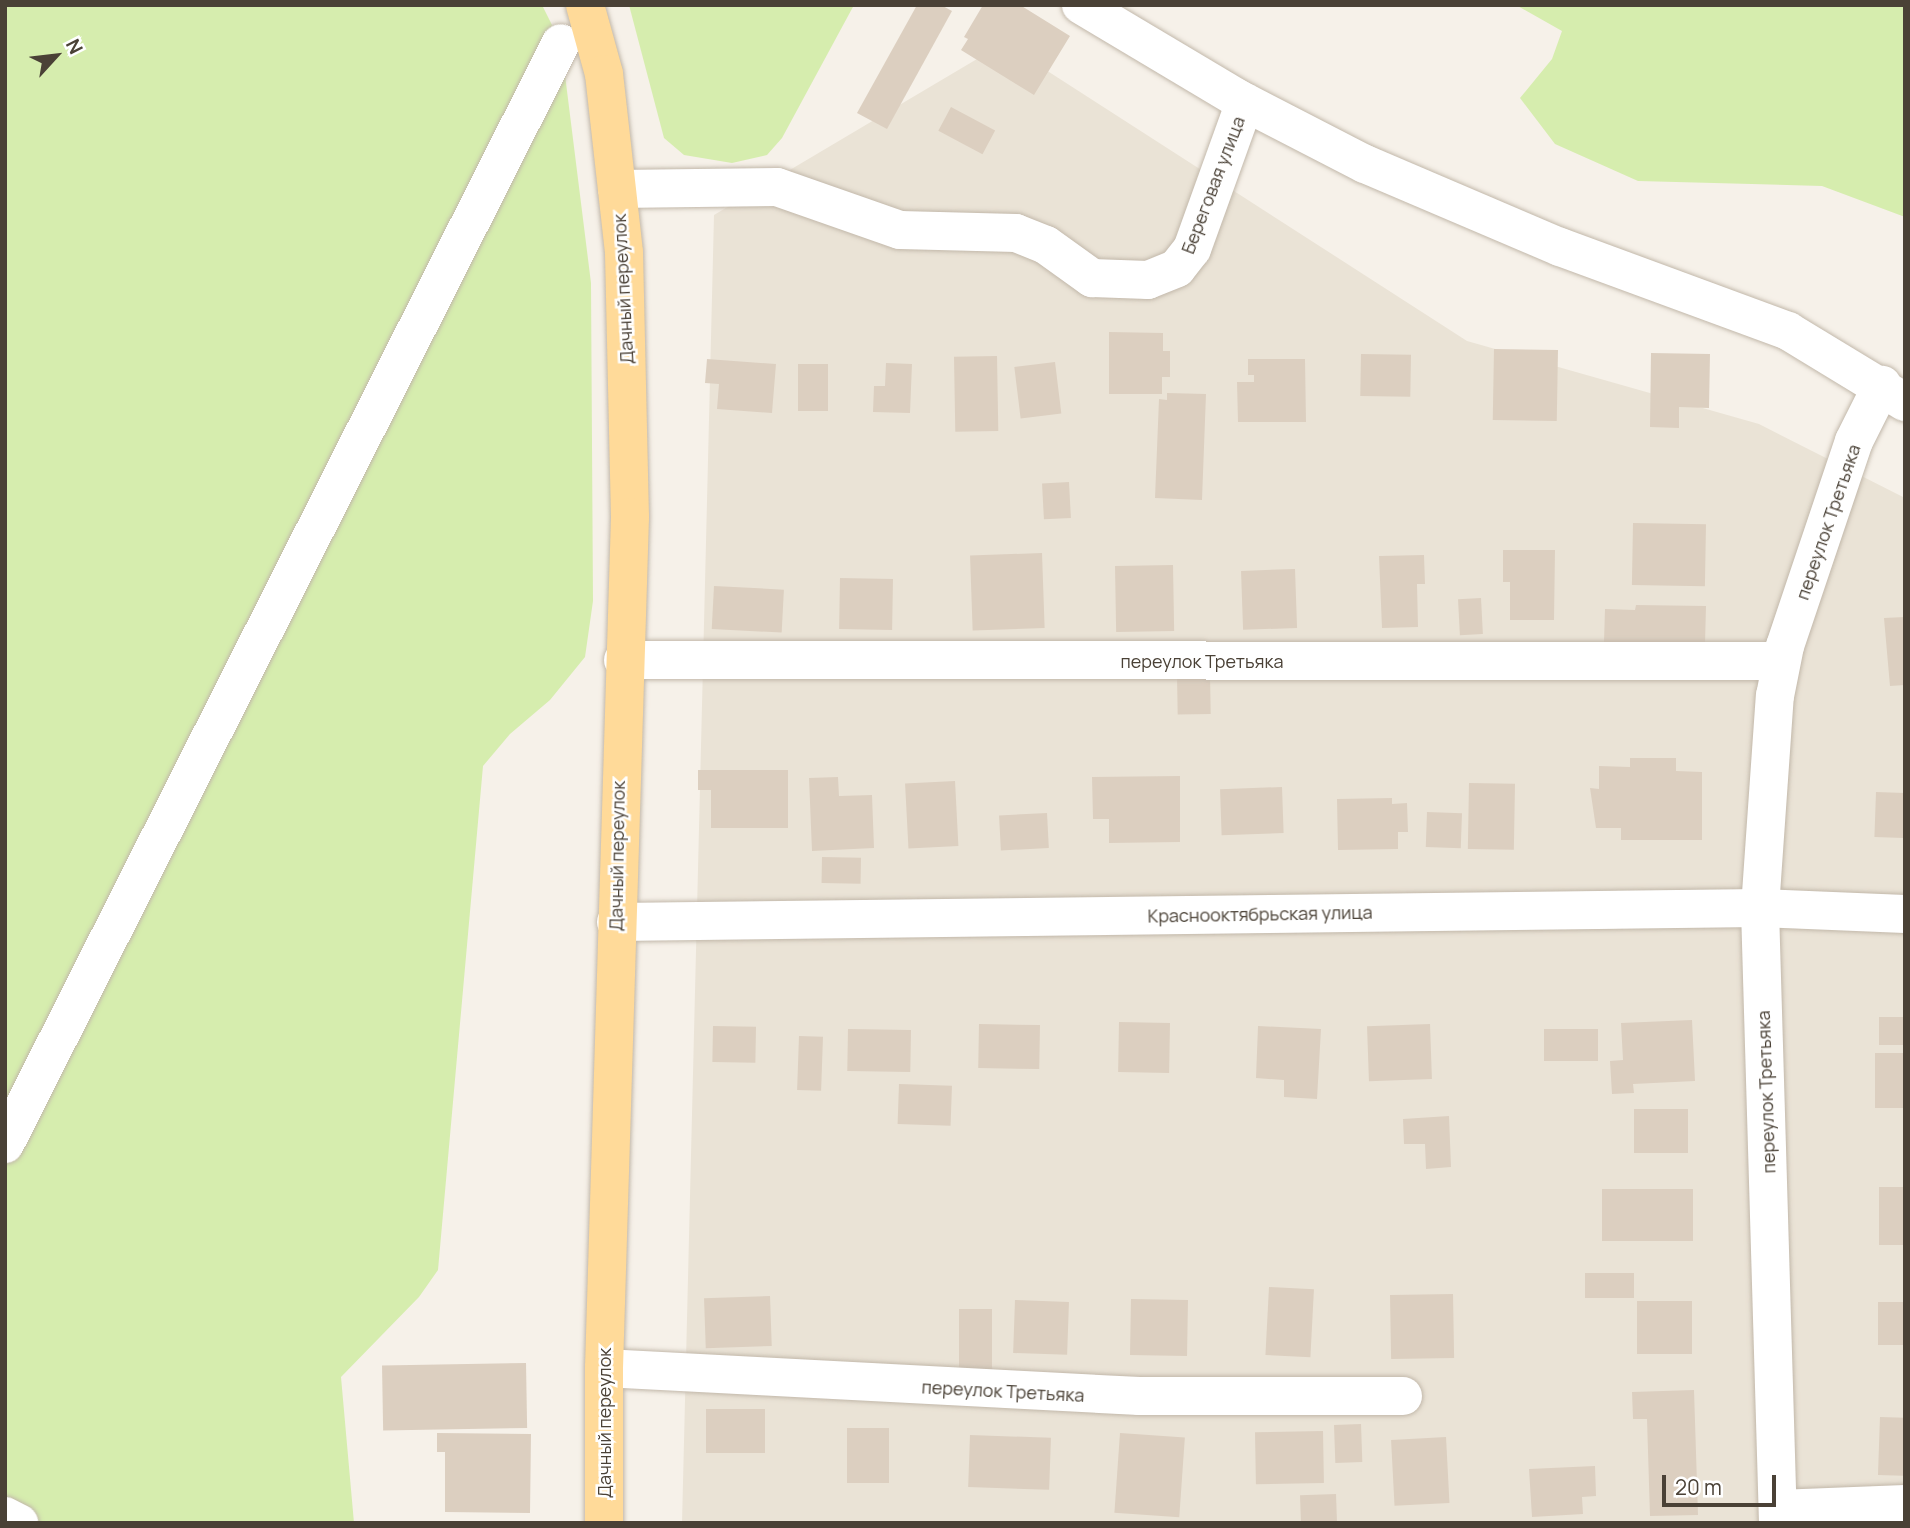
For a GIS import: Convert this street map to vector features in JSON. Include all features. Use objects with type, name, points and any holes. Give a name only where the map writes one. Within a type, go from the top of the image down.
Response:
[{"type":"main road","name":"Дачный переулок","points":[[585,5],[604,74],[624,253],[630,517],[623,660],[604,1368],[604,1523]]},
{"type":"street","name":"Береговая улица","points":[[1081,5],[1245,102],[1364,164],[1560,247],[1788,331],[1893,393]]},
{"type":"street","points":[[5,1144],[561,43]]},
{"type":"street","name":"Береговая улица","points":[[617,189],[777,187],[900,230],[1016,233],[1046,245],[1092,278],[1140,281],[1177,268],[1192,250],[1245,102]]},
{"type":"street","name":"переулок Третьяка","points":[[1778,1516],[1760,908],[1775,696],[1781,662],[1854,441],[1893,393]]},
{"type":"street","name":"переулок Третьяка","points":[[623,660],[1781,662]]},
{"type":"street","name":"Краснооктябрьская улица","points":[[616,922],[1760,908],[1905,914]]},
{"type":"street","name":"переулок Третьяка","points":[[604,1368],[1139,1396],[1403,1396]]},
{"type":"street","points":[[1778,1516],[1905,1504]]},
{"type":"street","points":[[5,1516],[19,1523]]},
{"type":"shaded area","points":[[1004,43],[1467,341],[1759,424],[1905,498],[1905,1523],[682,1523],[714,215]]},
{"type":"green space","points":[[5,5],[542,5],[561,43],[591,283],[593,601],[585,657],[550,700],[510,734],[483,766],[438,1270],[419,1297],[341,1377],[354,1523],[5,1523]]},
{"type":"green space","points":[[629,5],[854,5],[782,138],[767,155],[732,163],[684,155],[664,138]]},
{"type":"green space","points":[[1516,5],[1905,5],[1905,217],[1822,186],[1638,181],[1555,144],[1520,98],[1552,59],[1562,31]]},
{"type":"building","points":[[917,5],[941,5],[952,11],[887,129],[857,113]]},
{"type":"building","points":[[983,5],[1020,5],[1070,36],[1034,95],[961,50],[968,39],[964,37]]},
{"type":"building","points":[[951,107],[995,130],[982,154],[938,131]]},
{"type":"building","points":[[1109,332],[1163,333],[1163,351],[1170,351],[1170,377],[1162,377],[1162,394],[1109,394]]},
{"type":"building","points":[[1494,349],[1558,350],[1557,421],[1493,420]]},
{"type":"building","points":[[1651,353],[1710,354],[1709,408],[1679,407],[1679,428],[1650,427]]},
{"type":"building","points":[[1361,354],[1411,355],[1410,397],[1360,396]]},
{"type":"building","points":[[997,356],[998,431],[955,432],[954,357]]},
{"type":"building","points":[[707,359],[776,364],[772,413],[717,409],[719,384],[705,383]]},
{"type":"building","points":[[1248,359],[1305,359],[1306,422],[1238,422],[1237,382],[1254,382],[1254,375],[1248,375]]},
{"type":"building","points":[[1055,362],[1061,414],[1021,419],[1014,367]]},
{"type":"building","points":[[886,363],[912,364],[910,413],[873,412],[874,386],[885,386]]},
{"type":"building","points":[[798,364],[828,364],[828,411],[798,411]]},
{"type":"building","points":[[1167,393],[1206,394],[1202,500],[1155,498],[1159,399],[1167,400]]},
{"type":"building","points":[[1069,482],[1071,518],[1044,519],[1042,483]]},
{"type":"building","points":[[1633,523],[1706,524],[1705,586],[1632,585]]},
{"type":"building","points":[[1503,550],[1555,550],[1554,620],[1510,620],[1510,582],[1503,582]]},
{"type":"building","points":[[1042,553],[1045,628],[973,630],[970,556]]},
{"type":"building","points":[[1424,555],[1425,584],[1417,584],[1418,627],[1382,628],[1379,556]]},
{"type":"building","points":[[1173,565],[1174,631],[1116,632],[1115,566]]},
{"type":"building","points":[[1295,569],[1297,628],[1243,630],[1241,571]]},
{"type":"building","points":[[840,578],[893,579],[892,630],[839,629]]},
{"type":"building","points":[[714,586],[784,590],[782,633],[712,629]]},
{"type":"building","points":[[1481,598],[1483,634],[1460,635],[1458,599]]},
{"type":"building","points":[[1636,605],[1706,606],[1705,644],[1604,642],[1605,609],[1635,610]]},
{"type":"building","points":[[1905,617],[1905,685],[1890,686],[1884,618]]},
{"type":"building","points":[[1210,674],[1211,714],[1178,715],[1177,675]]},
{"type":"building","points":[[1630,758],[1676,758],[1676,771],[1702,772],[1702,840],[1621,840],[1621,828],[1596,828],[1590,788],[1599,789],[1599,766],[1630,767]]},
{"type":"building","points":[[698,770],[788,770],[788,828],[711,828],[711,790],[698,790]]},
{"type":"building","points":[[1180,776],[1180,842],[1109,843],[1109,819],[1093,819],[1092,777]]},
{"type":"building","points":[[838,777],[839,796],[872,795],[874,848],[812,851],[809,778]]},
{"type":"building","points":[[955,781],[958,846],[908,849],[905,784]]},
{"type":"building","points":[[1469,783],[1515,784],[1514,850],[1468,849]]},
{"type":"building","points":[[1282,787],[1284,833],[1222,835],[1220,789]]},
{"type":"building","points":[[1876,792],[1905,793],[1903,838],[1874,837]]},
{"type":"building","points":[[1392,798],[1392,804],[1407,803],[1408,832],[1398,832],[1398,849],[1338,850],[1337,799]]},
{"type":"building","points":[[1427,812],[1462,813],[1461,848],[1426,847]]},
{"type":"building","points":[[1047,813],[1049,848],[1001,850],[999,816]]},
{"type":"building","points":[[822,857],[861,858],[861,884],[822,883]]},
{"type":"building","points":[[1879,1017],[1905,1017],[1905,1045],[1879,1045]]},
{"type":"building","points":[[1692,1020],[1695,1081],[1633,1084],[1634,1093],[1612,1094],[1610,1061],[1623,1060],[1621,1023]]},
{"type":"building","points":[[1119,1022],[1170,1023],[1169,1073],[1118,1072]]},
{"type":"building","points":[[979,1024],[1040,1025],[1039,1069],[978,1068]]},
{"type":"building","points":[[1430,1024],[1432,1079],[1369,1081],[1367,1026]]},
{"type":"building","points":[[713,1026],[756,1027],[755,1063],[712,1062]]},
{"type":"building","points":[[1258,1026],[1321,1029],[1317,1099],[1284,1097],[1284,1080],[1256,1078]]},
{"type":"building","points":[[848,1029],[911,1030],[910,1072],[847,1071]]},
{"type":"building","points":[[1544,1029],[1598,1029],[1598,1061],[1544,1061]]},
{"type":"building","points":[[799,1036],[823,1037],[821,1091],[797,1090]]},
{"type":"building","points":[[1875,1053],[1905,1053],[1905,1108],[1875,1108]]},
{"type":"building","points":[[899,1084],[952,1086],[951,1126],[898,1124]]},
{"type":"building","points":[[1634,1109],[1688,1109],[1688,1153],[1634,1153]]},
{"type":"building","points":[[1449,1116],[1451,1167],[1426,1169],[1425,1144],[1404,1144],[1403,1119]]},
{"type":"building","points":[[1879,1187],[1905,1187],[1905,1245],[1879,1245]]},
{"type":"building","points":[[1602,1189],[1693,1189],[1693,1241],[1602,1241]]},
{"type":"building","points":[[1585,1273],[1634,1273],[1634,1298],[1585,1298]]},
{"type":"building","points":[[1269,1287],[1314,1289],[1310,1357],[1265,1355]]},
{"type":"building","points":[[1453,1294],[1454,1358],[1391,1359],[1390,1295]]},
{"type":"building","points":[[770,1296],[772,1346],[706,1348],[704,1298]]},
{"type":"building","points":[[1131,1299],[1188,1300],[1187,1356],[1130,1355]]},
{"type":"building","points":[[1015,1300],[1069,1302],[1067,1355],[1013,1353]]},
{"type":"building","points":[[1637,1301],[1692,1301],[1692,1354],[1637,1354]]},
{"type":"building","points":[[1878,1302],[1905,1302],[1905,1345],[1878,1345]]},
{"type":"building","points":[[959,1309],[992,1309],[992,1373],[959,1373]]},
{"type":"building","points":[[526,1363],[527,1428],[383,1431],[382,1366]]},
{"type":"building","points":[[1694,1390],[1698,1515],[1650,1516],[1647,1419],[1633,1419],[1632,1392]]},
{"type":"building","points":[[706,1409],[765,1409],[765,1453],[706,1453]]},
{"type":"building","points":[[1880,1417],[1905,1418],[1903,1476],[1878,1475]]},
{"type":"building","points":[[1361,1424],[1362,1462],[1335,1463],[1334,1425]]},
{"type":"building","points":[[847,1428],[889,1428],[889,1483],[847,1483]]},
{"type":"building","points":[[1323,1431],[1324,1483],[1256,1484],[1255,1432]]},
{"type":"building","points":[[437,1433],[531,1434],[530,1513],[445,1512],[445,1452],[437,1452]]},
{"type":"building","points":[[1120,1433],[1185,1438],[1179,1517],[1114,1513]]},
{"type":"building","points":[[970,1435],[1051,1438],[1049,1490],[968,1487]]},
{"type":"building","points":[[1446,1437],[1449,1503],[1395,1506],[1391,1440]]},
{"type":"building","points":[[1595,1466],[1596,1496],[1582,1497],[1583,1514],[1532,1517],[1529,1469]]},
{"type":"building","points":[[1336,1494],[1337,1523],[1301,1523],[1300,1495]]}]
